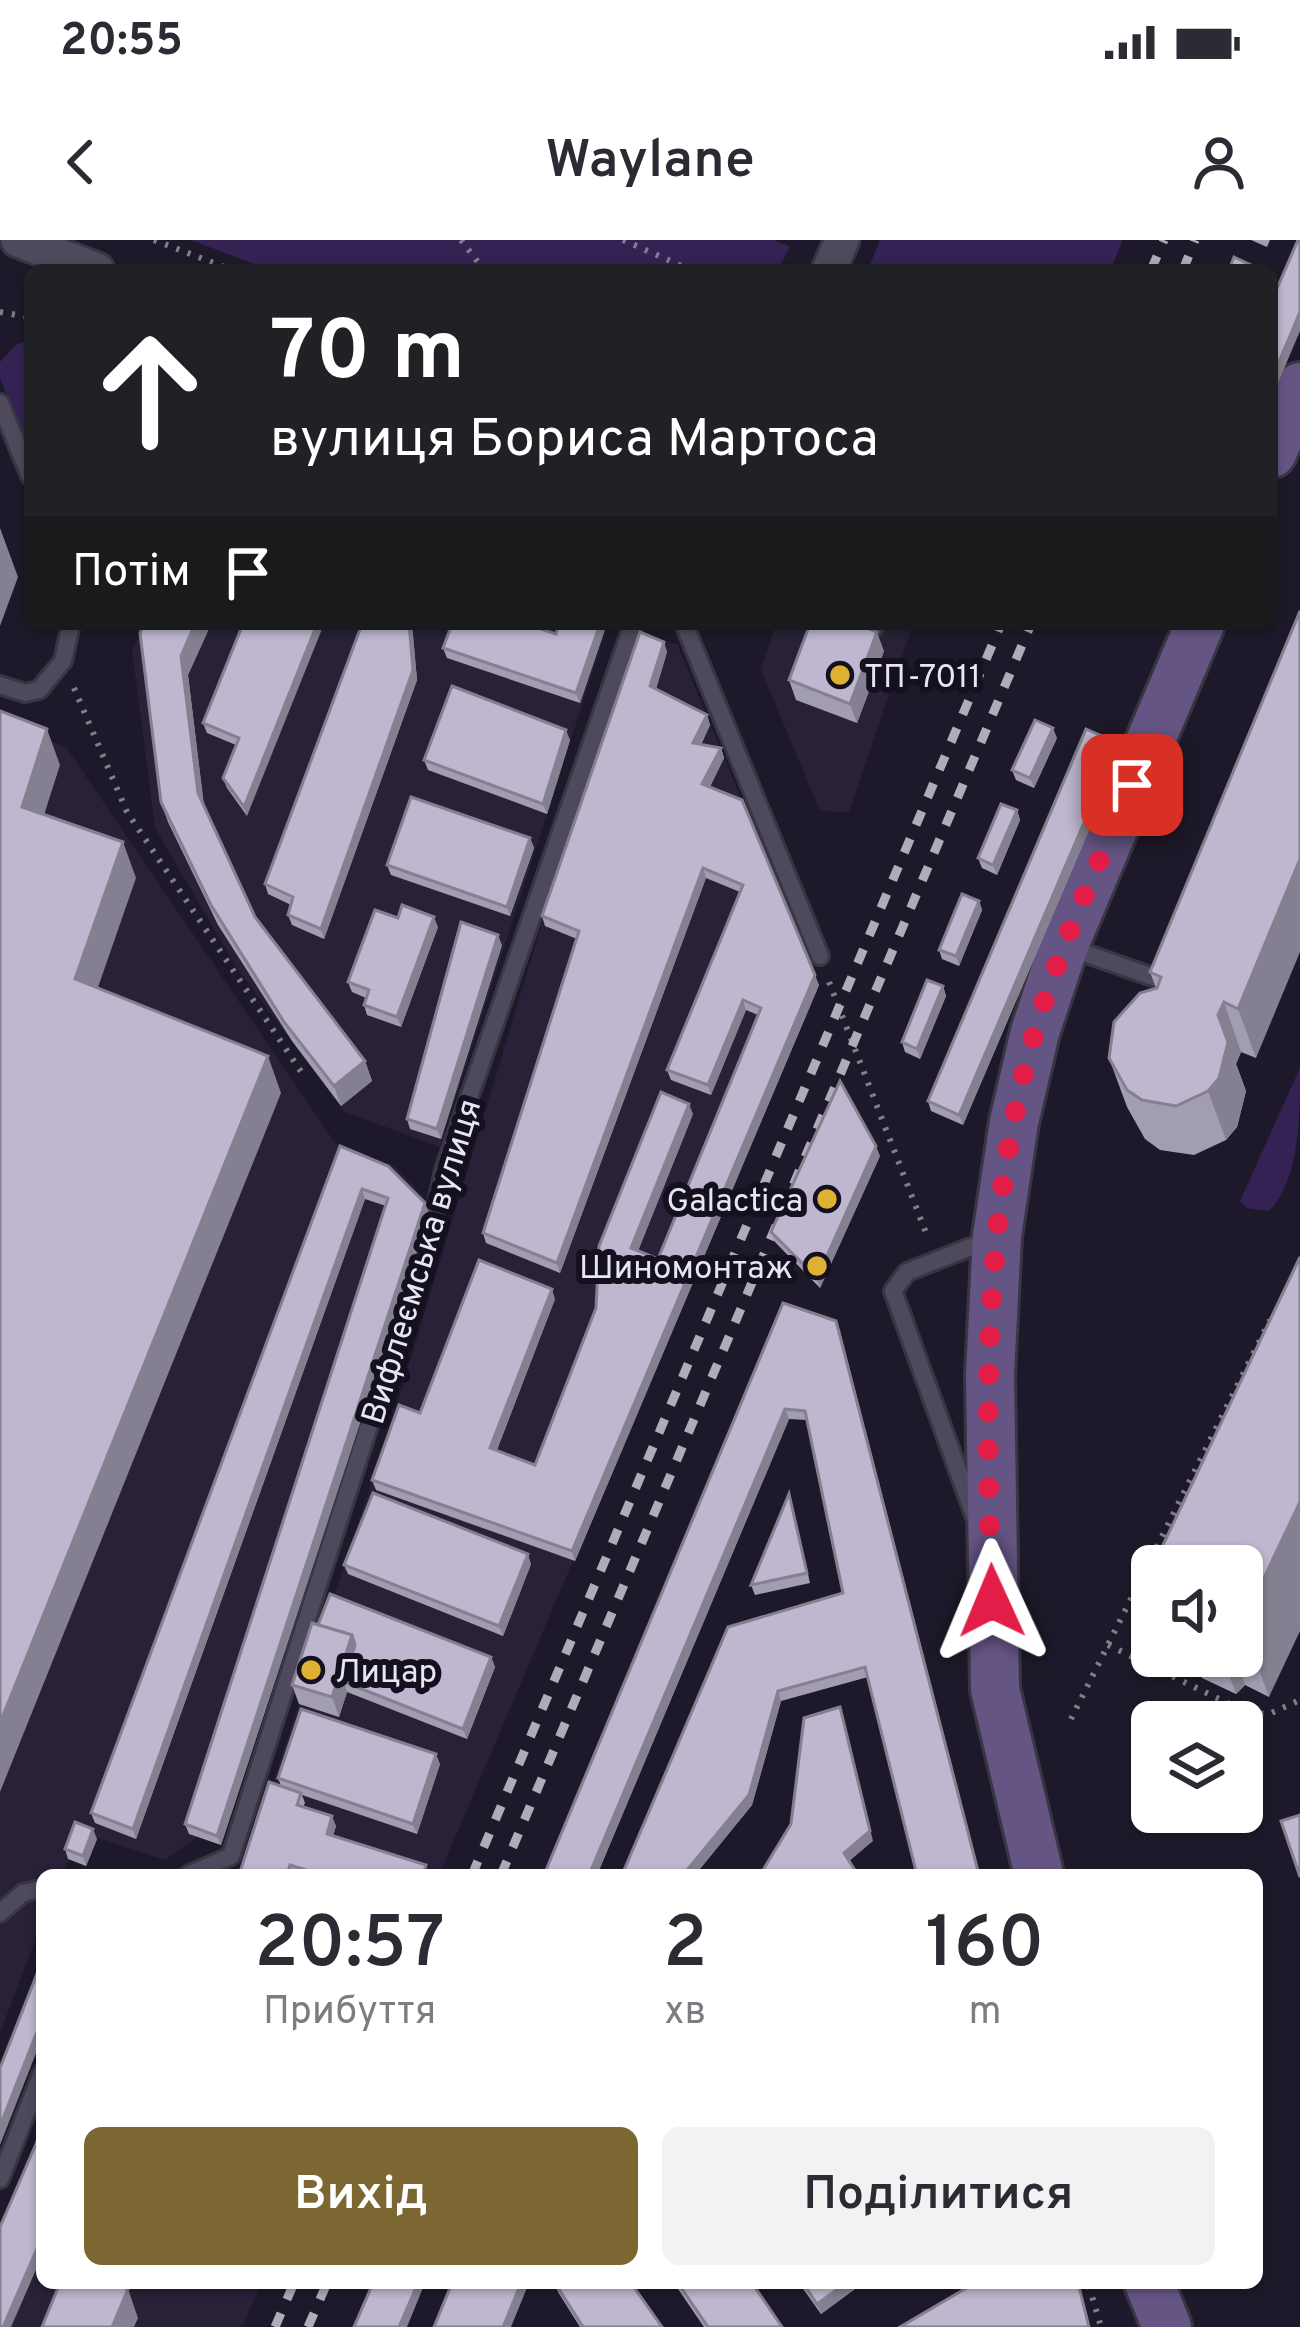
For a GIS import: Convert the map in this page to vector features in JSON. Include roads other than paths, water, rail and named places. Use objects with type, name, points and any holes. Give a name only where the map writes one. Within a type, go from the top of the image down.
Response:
[{"type":"main road","points":[[1278,439],[1300,387]]},
{"type":"main road","points":[[1038,1869],[995,1688],[990,1558],[997,1236],[1014,1122],[1064,945],[1197,630]]},
{"type":"main road","points":[[1151,2289],[1167,2327]]},
{"type":"street","points":[[18,240],[81,264]]},
{"type":"lane","points":[[0,403],[24,461]]},
{"type":"lane","points":[[0,685],[25,693],[39,690],[63,661],[70,630]]},
{"type":"lane","name":"Вифлеємська вулиця","points":[[228,1869],[431,1232],[444,1170],[631,630]]},
{"type":"lane","points":[[685,630],[820,956]]},
{"type":"lane","points":[[1064,945],[1182,988]]},
{"type":"lane","points":[[990,1558],[893,1291],[907,1272],[997,1236]]},
{"type":"lane","points":[[202,1869],[231,1856]]},
{"type":"lane","points":[[0,1913],[23,1893],[36,1890]]},
{"type":"lane","points":[[0,2179],[36,2088]]},
{"type":"railway","points":[[1154,264],[1164,240]]},
{"type":"railway","points":[[1185,264],[1195,240]]},
{"type":"railway","points":[[475,1869],[998,630]]},
{"type":"railway","points":[[504,1869],[1028,630]]},
{"type":"railway","points":[[275,2327],[291,2289]]},
{"type":"railway","points":[[308,2327],[324,2289]]},
{"type":"place","name":"ТП-7011","points":[[840,675]]},
{"type":"place","name":"Galactica","points":[[827,1199]]},
{"type":"place","name":"Шиномонтаж","points":[[817,1266]]},
{"type":"place","name":"Лицар","points":[[311,1670]]}]
